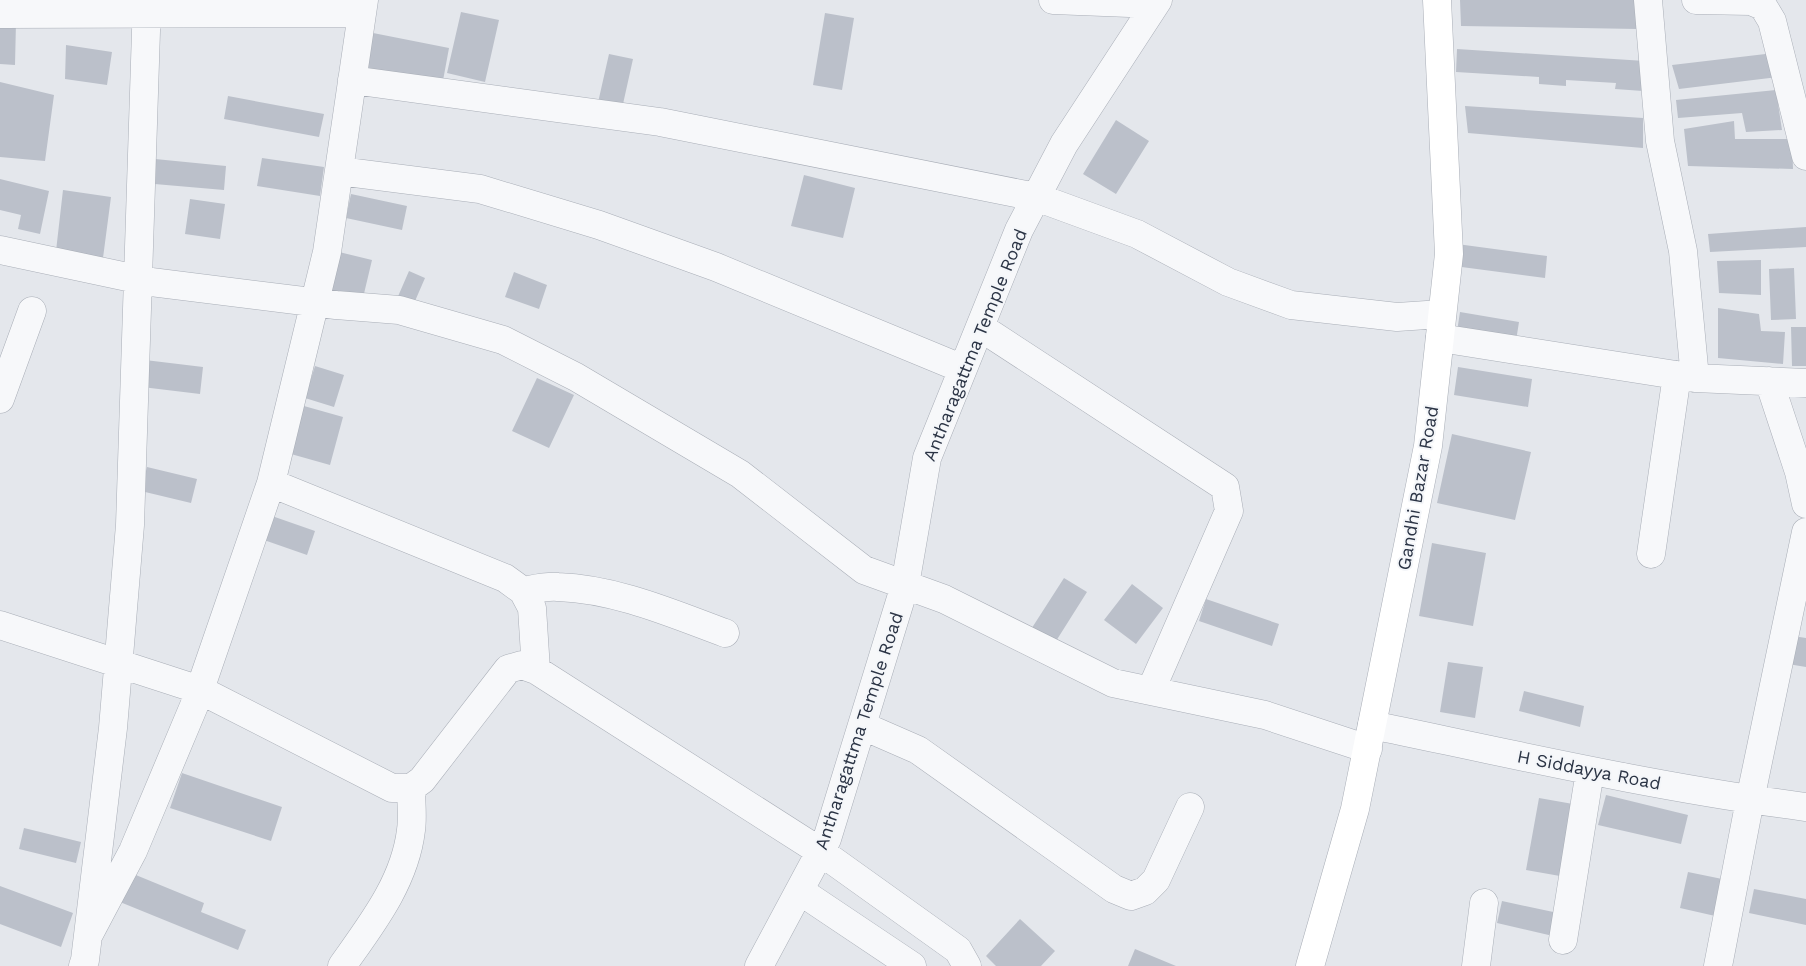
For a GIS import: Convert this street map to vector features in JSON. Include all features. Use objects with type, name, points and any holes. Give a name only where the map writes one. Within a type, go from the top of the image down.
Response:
[{"type":"main road","name":"Gandhi Bazar Road","points":[[1310,966],[1355,809],[1428,446],[1449,254],[1437,0]]},
{"type":"street","points":[[1053,0],[1157,2]]},
{"type":"street","points":[[1648,0],[1660,141],[1683,251],[1686,376],[1651,554]]},
{"type":"street","points":[[1696,0],[1751,1],[1763,6],[1772,21],[1806,156]]},
{"type":"street","name":"Antharagattma Temple Road","points":[[758,966],[827,840],[905,585],[927,458],[1019,230],[1064,144],[1157,2]]},
{"type":"street","points":[[83,966],[112,728],[130,525],[147,6]]},
{"type":"street","points":[[0,14],[147,6],[363,6],[327,252],[271,483],[200,690],[133,851],[88,936]]},
{"type":"street","points":[[352,80],[660,122],[1036,197],[1137,234],[1228,282],[1291,305],[1398,317],[1686,376],[1806,383]]},
{"type":"street","points":[[339,171],[480,189],[598,225],[716,267],[963,369]]},
{"type":"street","name":"H Siddayya Road","points":[[0,250],[138,279],[314,302],[399,310],[503,340],[576,377],[740,474],[864,570],[944,599],[1114,683],[1370,737],[1590,771],[1750,800],[1806,808]]},
{"type":"street","points":[[0,399],[32,311]]},
{"type":"street","points":[[980,327],[1226,487],[1229,511],[1151,690]]},
{"type":"street","points":[[1769,381],[1799,472],[1806,504]]},
{"type":"street","points":[[271,483],[505,578],[523,591],[532,608],[536,670]]},
{"type":"street","points":[[1718,966],[1750,800],[1806,532]]},
{"type":"street","points":[[523,591],[555,586],[593,590],[647,604],[725,633]]},
{"type":"street","points":[[0,625],[200,690],[392,788],[411,788],[422,780],[508,669],[522,665],[536,670],[821,852],[958,950],[967,966]]},
{"type":"street","points":[[863,726],[918,750],[1114,889],[1132,896],[1145,891],[1156,880],[1190,807]]},
{"type":"street","points":[[1563,940],[1590,771]]},
{"type":"street","points":[[342,966],[368,930],[399,876],[411,830],[411,788]]},
{"type":"street","points":[[800,891],[912,966]]},
{"type":"street","points":[[1476,966],[1484,903]]},
{"type":"building","points":[[1460,0],[1639,0],[1637,29],[1461,26]]},
{"type":"building","points":[[461,12],[499,20],[485,82],[447,73]]},
{"type":"building","points":[[825,13],[854,18],[842,90],[813,85]]},
{"type":"building","points":[[0,22],[16,22],[15,65],[0,64]]},
{"type":"building","points":[[368,32],[449,48],[442,86],[361,70]]},
{"type":"building","points":[[66,45],[112,52],[107,85],[65,79]]},
{"type":"building","points":[[1457,49],[1645,61],[1643,91],[1615,89],[1616,83],[1566,80],[1566,86],[1539,84],[1539,77],[1456,72]]},
{"type":"building","points":[[1774,53],[1778,77],[1679,89],[1672,65]]},
{"type":"building","points":[[609,54],[633,59],[621,113],[597,107]]},
{"type":"building","points":[[0,82],[54,95],[45,161],[0,157]]},
{"type":"building","points":[[1776,90],[1782,130],[1746,132],[1742,113],[1678,118],[1676,100]]},
{"type":"building","points":[[228,96],[324,114],[319,137],[224,119]]},
{"type":"building","points":[[1465,106],[1643,118],[1643,148],[1468,133]]},
{"type":"building","points":[[1116,120],[1149,141],[1116,194],[1083,174]]},
{"type":"building","points":[[1734,121],[1735,139],[1792,139],[1793,169],[1688,166],[1684,129]]},
{"type":"building","points":[[145,158],[226,166],[224,190],[143,183]]},
{"type":"building","points":[[262,158],[324,167],[320,196],[257,186]]},
{"type":"building","points":[[804,175],[855,188],[843,238],[791,226]]},
{"type":"building","points":[[0,179],[49,191],[40,234],[18,229],[21,215],[0,210]]},
{"type":"building","points":[[63,190],[111,197],[103,258],[56,251]]},
{"type":"building","points":[[351,194],[407,206],[402,230],[346,218]]},
{"type":"building","points":[[190,199],[225,204],[220,239],[185,234]]},
{"type":"building","points":[[1806,227],[1806,247],[1710,252],[1708,234]]},
{"type":"building","points":[[1457,244],[1547,256],[1545,278],[1454,266]]},
{"type":"building","points":[[339,252],[372,260],[362,302],[329,293]]},
{"type":"building","points":[[1761,260],[1761,295],[1719,293],[1717,261]]},
{"type":"building","points":[[1794,268],[1796,319],[1771,320],[1769,269]]},
{"type":"building","points":[[409,271],[425,278],[412,308],[396,301]]},
{"type":"building","points":[[514,272],[547,285],[539,309],[505,297]]},
{"type":"building","points":[[1718,308],[1759,314],[1761,331],[1785,332],[1783,364],[1718,358]]},
{"type":"building","points":[[1460,312],[1519,322],[1515,347],[1456,338]]},
{"type":"building","points":[[1791,327],[1806,327],[1806,366],[1792,366]]},
{"type":"building","points":[[145,360],[203,367],[200,394],[142,387]]},
{"type":"building","points":[[315,366],[344,375],[334,407],[305,398]]},
{"type":"building","points":[[1458,367],[1532,379],[1528,407],[1454,395]]},
{"type":"building","points":[[537,378],[574,395],[549,448],[512,431]]},
{"type":"building","points":[[304,406],[343,417],[330,465],[291,454]]},
{"type":"building","points":[[1452,434],[1531,452],[1515,520],[1437,503]]},
{"type":"building","points":[[147,467],[197,479],[191,503],[141,491]]},
{"type":"building","points":[[272,516],[315,531],[307,555],[264,540]]},
{"type":"building","points":[[1432,543],[1486,553],[1473,626],[1419,616]]},
{"type":"building","points":[[1064,578],[1087,592],[1051,649],[1028,634]]},
{"type":"building","points":[[1132,584],[1163,608],[1136,644],[1104,620]]},
{"type":"building","points":[[1206,599],[1279,624],[1272,646],[1199,621]]},
{"type":"building","points":[[1793,636],[1806,638],[1806,667],[1788,664]]},
{"type":"building","points":[[1448,662],[1483,667],[1475,718],[1440,712]]},
{"type":"building","points":[[1524,691],[1584,706],[1580,727],[1519,711]]},
{"type":"building","points":[[182,773],[282,807],[271,841],[170,808]]},
{"type":"building","points":[[1606,795],[1688,815],[1681,844],[1598,825]]},
{"type":"building","points":[[1539,798],[1573,804],[1560,876],[1526,870]]},
{"type":"building","points":[[24,828],[81,842],[76,863],[19,849]]},
{"type":"building","points":[[1688,872],[1732,881],[1724,918],[1680,908]]},
{"type":"building","points":[[131,873],[204,903],[201,912],[246,930],[238,950],[120,902]]},
{"type":"building","points":[[0,886],[73,913],[61,947],[0,924]]},
{"type":"building","points":[[1754,889],[1806,899],[1806,925],[1749,913]]},
{"type":"building","points":[[1502,901],[1558,913],[1553,936],[1497,923]]},
{"type":"building","points":[[1020,919],[1055,951],[1041,966],[996,966],[986,956]]},
{"type":"building","points":[[1135,949],[1176,966],[1128,966]]}]
